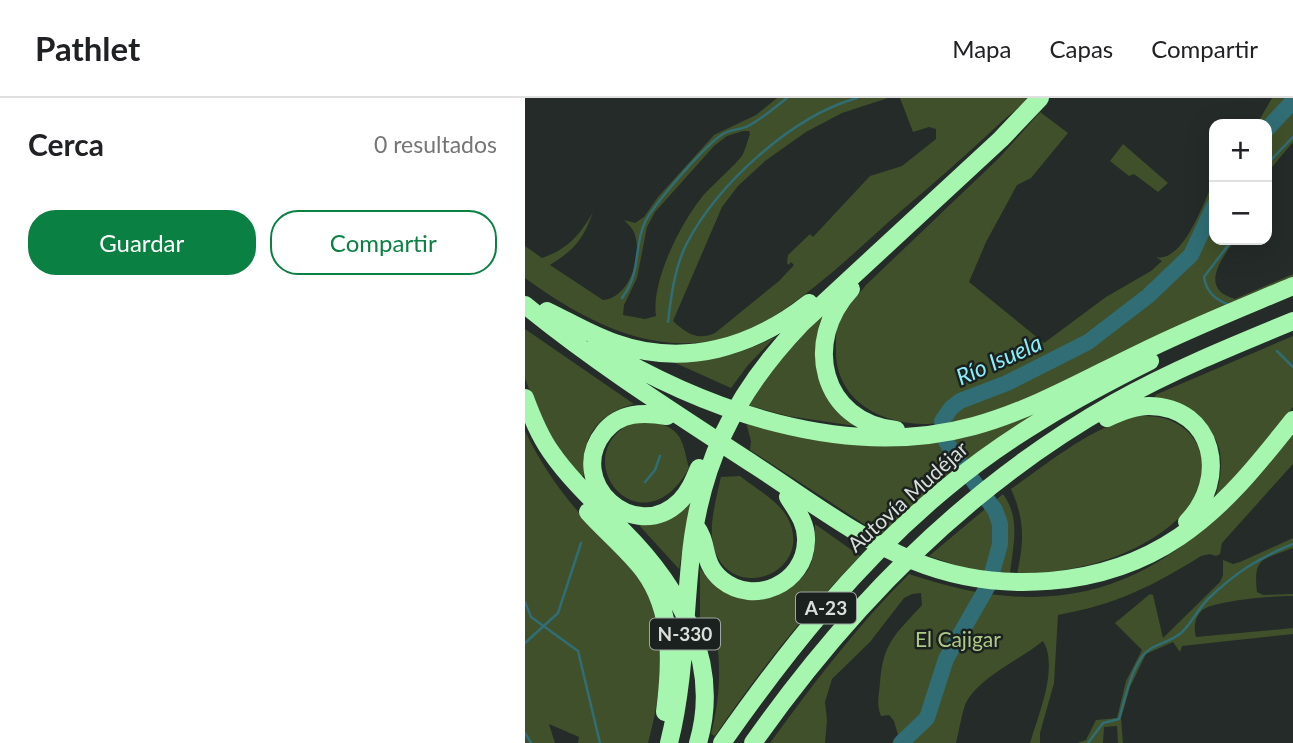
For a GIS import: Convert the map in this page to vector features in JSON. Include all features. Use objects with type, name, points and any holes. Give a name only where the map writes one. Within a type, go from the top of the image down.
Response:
[{"type":"highway","points":[[913,437],[904,431],[874,426],[851,413],[834,393],[825,369],[823,343],[831,316],[842,299],[874,265],[882,248],[1001,139],[1040,98]]},
{"type":"highway","name":"N-330","points":[[669,743],[680,689],[694,525],[707,474],[726,425],[748,387],[771,356],[882,248]]},
{"type":"highway","points":[[547,311],[627,347],[667,354],[699,353],[736,345],[753,338],[796,313],[834,281],[851,276]]},
{"type":"highway","points":[[525,294],[617,357],[697,396],[767,419],[847,435],[882,438],[952,431],[1008,415],[1046,400],[1185,332],[1293,286]]},
{"type":"highway","name":"Autovía Mudéjar","points":[[722,743],[773,672],[832,601],[889,540],[946,488],[999,448],[1062,408],[1203,334],[1293,295]]},
{"type":"highway","points":[[525,305],[686,424],[873,542]]},
{"type":"highway","points":[[525,316],[667,416],[686,424]]},
{"type":"highway","name":"Autovía Mudéjar","points":[[753,743],[815,660],[865,602],[962,508],[1013,468],[1086,419],[1144,387],[1293,321]]},
{"type":"highway","points":[[525,398],[547,455],[559,475],[597,521],[639,565],[650,580],[660,603],[669,641],[669,668],[665,714],[657,743]]},
{"type":"highway","points":[[1029,456],[1040,458],[1098,422],[1122,411],[1143,406],[1172,410],[1199,430],[1210,454],[1212,471],[1209,488],[1201,504],[1190,519],[1171,535],[1116,566]]},
{"type":"highway","points":[[667,416],[641,413],[625,417],[606,429],[597,442],[592,464],[595,480],[606,499],[618,509],[648,516],[663,512],[676,504],[693,482],[715,432],[726,425]]},
{"type":"highway","points":[[743,462],[788,497],[848,534],[952,574],[992,581],[1035,582],[1080,576],[1133,562],[1164,547],[1205,518],[1252,470],[1293,420]]},
{"type":"highway","points":[[541,436],[562,466],[643,552],[673,591],[688,620],[698,646],[705,692],[698,743]]},
{"type":"highway","points":[[694,525],[701,533],[708,562],[723,581],[745,591],[769,589],[784,582],[796,571],[805,549],[804,525],[788,497]]},
{"type":"green space","points":[[777,98],[888,98],[842,113],[806,132],[765,161],[738,186],[722,207],[673,321],[697,336],[715,333],[779,281],[794,265],[787,263],[788,255],[810,234],[813,237],[870,176],[902,166],[936,139],[936,129],[929,127],[913,132],[900,98],[1027,98],[824,280],[774,316],[741,333],[708,341],[676,343],[645,339],[583,315],[525,278],[525,246],[542,258],[559,250],[583,228],[593,212],[577,243],[550,265],[603,300],[612,298],[626,286],[636,258],[635,236],[624,220],[635,223],[644,217],[658,197],[714,135],[756,115]],"holes":[[[749,131],[741,157],[702,197],[676,238],[658,287],[656,316],[645,319],[623,315],[624,305],[637,278],[647,227],[655,212],[714,146],[727,136]]]},
{"type":"green space","points":[[1272,98],[1293,98],[1293,142],[1272,167],[1272,119],[1260,119]]},
{"type":"green space","points":[[1040,112],[1068,133],[1031,178],[1017,185],[986,242],[969,282],[1044,343],[1106,297],[1151,271],[1162,261],[1156,257],[1166,256],[1175,250],[1192,228],[1209,192],[1209,245],[1231,245],[1216,272],[1215,281],[1218,288],[1235,299],[1293,274],[1293,282],[1049,392],[1002,410],[953,422],[928,424],[895,420],[880,415],[855,398],[845,387],[839,372],[836,336],[843,313],[866,285],[999,158]]},
{"type":"green space","points":[[1123,144],[1168,183],[1158,192],[1134,174],[1129,176],[1110,161]]},
{"type":"green space","points":[[823,313],[816,347],[818,376],[831,401],[855,426],[788,416],[747,405],[782,356]]},
{"type":"green space","points":[[525,329],[634,404],[610,414],[594,429],[585,450],[584,475],[581,477],[547,432],[525,379]]},
{"type":"green space","points":[[1293,336],[1293,407],[1255,455],[1215,498],[1221,457],[1212,434],[1156,399],[1155,395]]},
{"type":"green space","points":[[775,337],[748,365],[731,388],[673,362],[725,356]]},
{"type":"green space","points":[[1051,405],[962,465],[920,498],[881,535],[750,450],[751,441],[745,419],[857,443]]},
{"type":"green space","points":[[1137,416],[1169,420],[1194,438],[1202,464],[1197,492],[1190,505],[1163,531],[1125,553],[1083,566],[1017,574],[1022,531],[1019,511],[1011,489],[1087,437]]},
{"type":"green space","points":[[639,422],[656,422],[677,434],[683,444],[689,468],[672,490],[655,501],[637,502],[622,495],[611,483],[605,467],[607,450],[616,434],[626,426]]},
{"type":"green space","points":[[525,431],[543,464],[565,495],[581,515],[624,557],[647,592],[654,612],[660,656],[657,700],[648,743],[578,743],[579,737],[549,724],[555,743],[525,743]]},
{"type":"green space","name":"El Cajigar","points":[[1293,433],[1293,464],[1222,543],[1220,554],[1201,556],[1166,577],[1116,600],[1058,615],[1054,683],[1040,733],[1040,743],[1030,743],[1048,678],[1049,664],[1043,641],[989,678],[971,695],[965,705],[956,743],[892,743],[898,735],[894,721],[889,715],[881,716],[879,707],[884,658],[892,639],[922,605],[921,593],[904,598],[870,642],[832,679],[825,702],[825,743],[770,743],[836,656],[909,574],[972,591],[1029,597],[1080,592],[1127,578],[1171,554],[1212,521],[1253,481]]},
{"type":"green space","points":[[740,476],[781,509],[790,523],[793,541],[789,556],[780,568],[767,575],[752,578],[737,575],[724,567],[713,542],[712,524],[721,477]]},
{"type":"green space","points":[[1003,494],[1009,503],[1014,522],[1010,573],[964,568],[929,556]]},
{"type":"green space","points":[[687,501],[691,503],[679,569],[637,523]]},
{"type":"green space","points":[[815,524],[860,556],[784,643],[715,736],[711,734],[717,705],[718,653],[715,624],[700,623],[700,568],[709,579],[731,595],[744,599],[769,598],[795,584],[808,569],[813,558]]},
{"type":"green space","points":[[1293,538],[1293,548],[1262,561],[1256,580],[1257,592],[1263,595],[1293,596],[1248,599],[1214,605],[1199,613],[1195,629],[1196,637],[1293,628],[1293,634],[1182,646],[1180,652],[1173,642],[1146,654],[1130,687],[1121,718],[1123,743],[1118,743],[1117,726],[1104,727],[1103,743],[1077,743],[1086,740],[1096,720],[1117,718],[1126,681],[1142,650],[1115,623],[1150,594],[1153,595],[1163,638],[1220,582],[1223,560],[1233,564],[1240,562]]},
{"type":"waterway","points":[[622,298],[635,269],[645,222],[669,189],[715,140],[726,132],[753,123],[787,98]]},
{"type":"waterway","points":[[668,322],[679,261],[687,243],[717,198],[759,155],[783,136],[832,107],[857,98]]},
{"type":"waterway","name":"Río Isuela","points":[[1272,124],[1293,101]]},
{"type":"waterway","points":[[1272,159],[1293,137]]},
{"type":"waterway","name":"Río Isuela","points":[[901,743],[927,718],[946,659],[989,584],[1000,544],[1000,524],[995,510],[954,455],[946,441],[942,421],[960,401],[1007,383],[1088,342],[1148,296],[1191,255],[1209,217]]},
{"type":"waterway","points":[[1228,245],[1204,277],[1213,295],[1230,305]]},
{"type":"waterway","points":[[1277,351],[1293,367]]},
{"type":"waterway","points":[[645,482],[655,470],[660,456]]},
{"type":"waterway","points":[[525,643],[558,613],[581,543]]},
{"type":"waterway","points":[[1088,743],[1103,723],[1119,719],[1133,673],[1145,653],[1181,633],[1208,599],[1228,581],[1258,561],[1293,544]]},
{"type":"waterway","points":[[525,602],[531,617],[578,651],[600,743]]},
{"type":"waterway","points":[[525,733],[531,743]]}]
